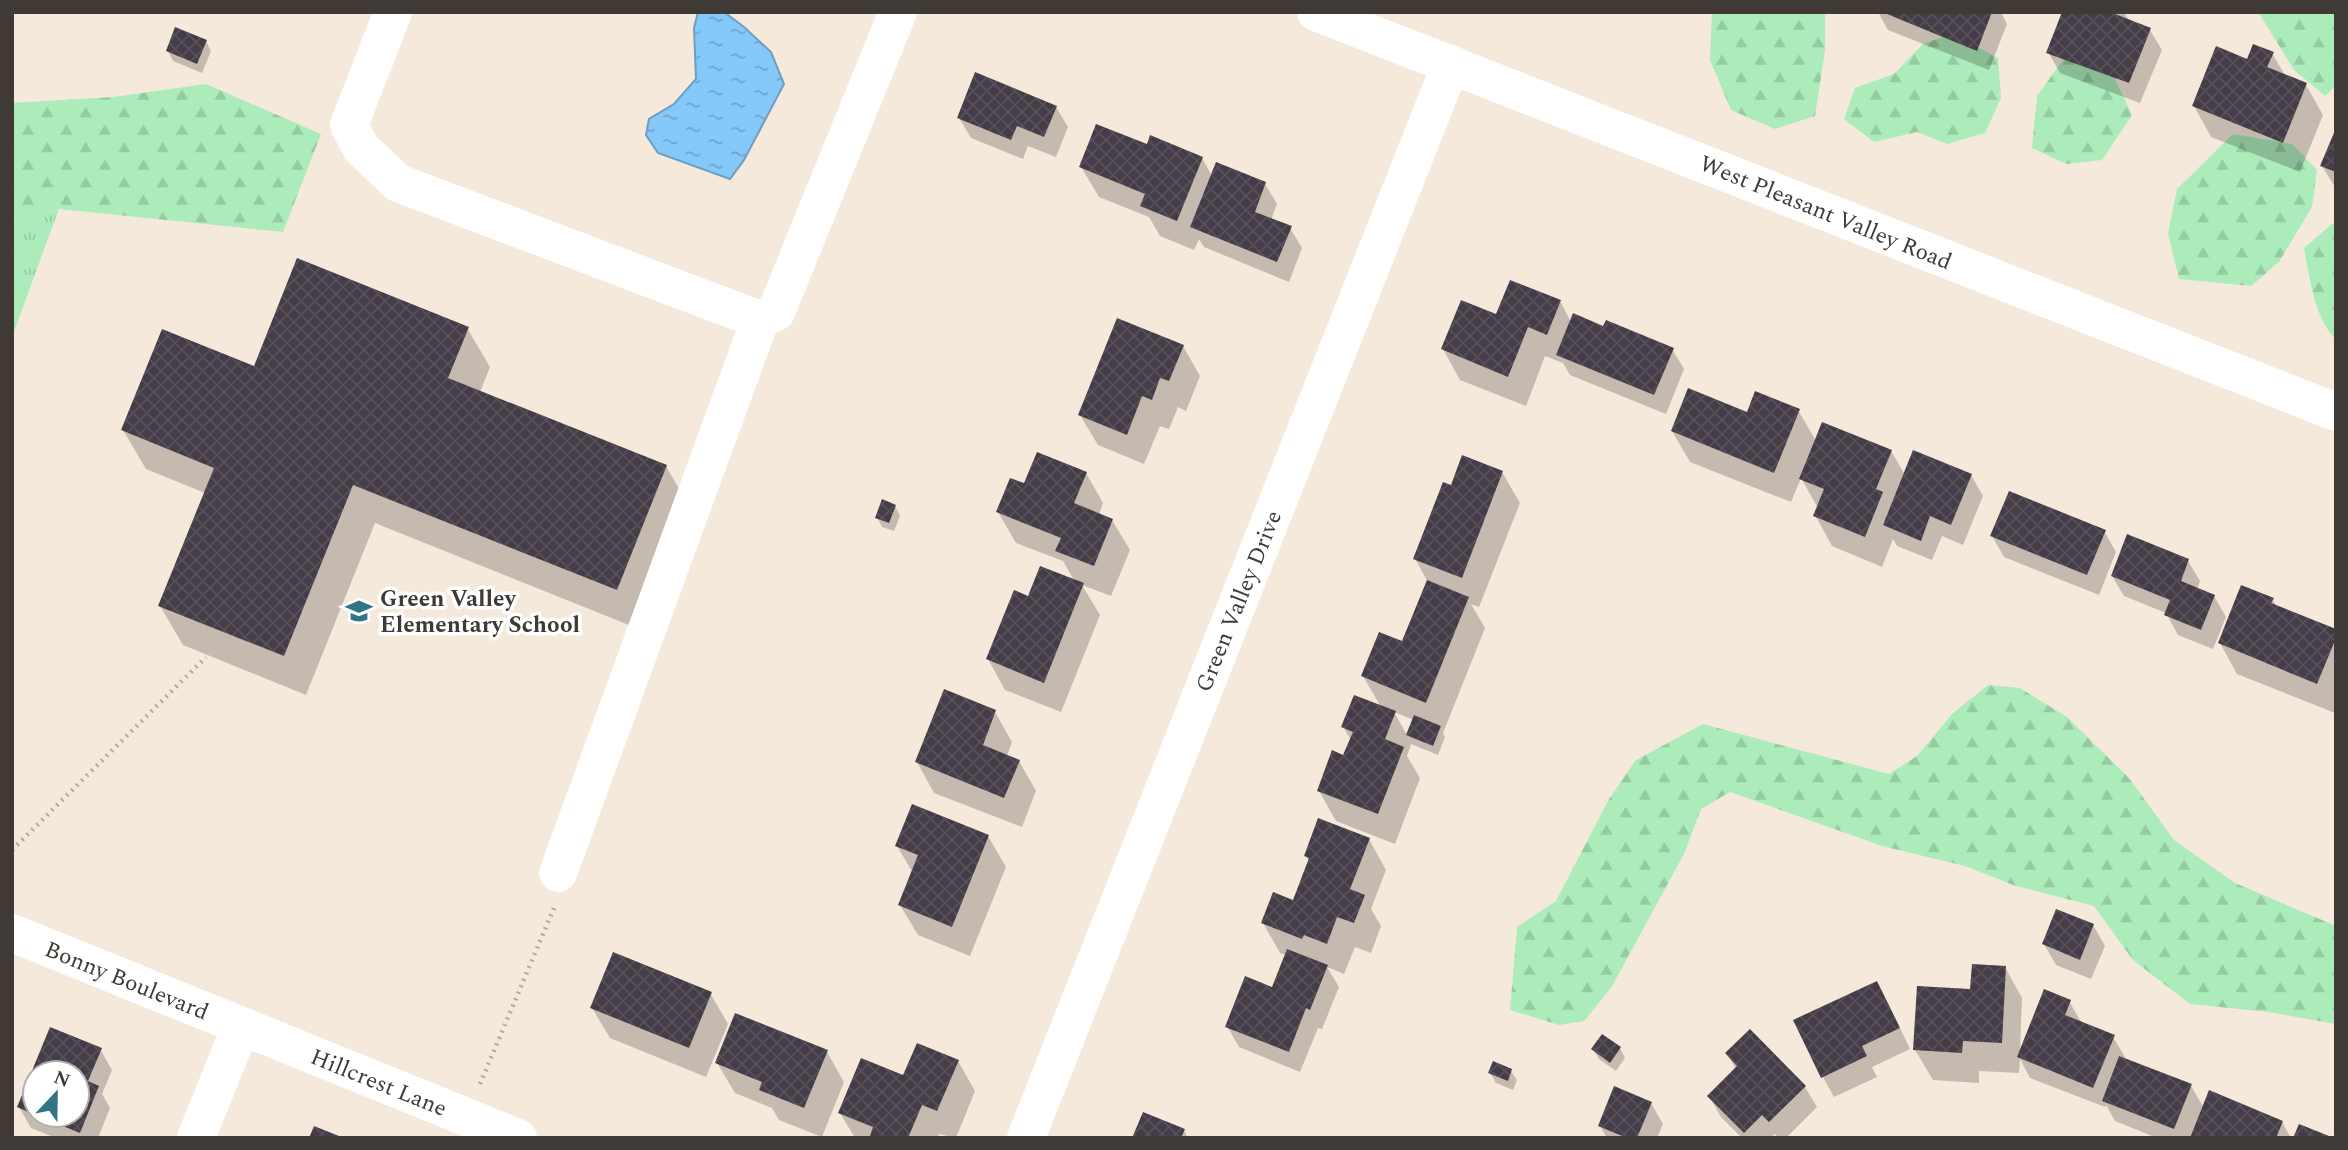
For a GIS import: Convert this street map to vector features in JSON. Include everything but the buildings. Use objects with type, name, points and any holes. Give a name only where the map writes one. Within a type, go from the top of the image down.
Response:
[{"type":"street","points":[[393,12],[349,125],[360,148],[398,183],[760,320]]},
{"type":"street","points":[[558,873],[760,320],[776,312],[898,12]]},
{"type":"street","name":"West Pleasant Valley Road","points":[[1316,12],[2336,412]]},
{"type":"street","name":"Green Valley Drive","points":[[1026,1138],[1451,64]]},
{"type":"street","name":"Bonny Boulevard","points":[[12,933],[241,1026]]},
{"type":"street","points":[[196,1138],[241,1026]]},
{"type":"street","name":"Hillcrest Lane","points":[[241,1026],[518,1138]]},
{"type":"path","points":[[12,850],[206,657]]},
{"type":"path","points":[[465,1116],[557,901],[558,873]]},
{"type":"green space","points":[[1712,12],[1825,12],[1825,50],[1815,116],[1775,129],[1731,110],[1710,60]]},
{"type":"green space","points":[[2258,12],[2336,12],[2336,85],[2325,96],[2294,70]]},
{"type":"green space","points":[[1952,34],[1998,58],[2001,98],[1985,133],[1947,144],[1917,132],[1874,142],[1844,119],[1855,88],[1894,74],[1923,44]]},
{"type":"green space","points":[[2068,53],[2111,70],[2132,115],[2102,160],[2066,164],[2032,148],[2037,96]]},
{"type":"green space","points":[[206,84],[321,134],[283,232],[59,209],[12,221],[12,103],[113,97]]},
{"type":"green space","points":[[2233,134],[2292,144],[2317,170],[2312,207],[2279,262],[2251,286],[2179,279],[2168,233],[2177,189]]},
{"type":"green space","points":[[59,209],[12,337],[12,221]]},
{"type":"green space","points":[[2336,223],[2336,340],[2318,309],[2304,248]]},
{"type":"green space","points":[[1988,685],[2020,688],[2067,717],[2129,778],[2174,840],[2235,883],[2336,926],[2336,1024],[2268,1012],[2190,1004],[2133,960],[2094,906],[2013,885],[1965,866],[1882,846],[1730,792],[1701,809],[1684,854],[1611,988],[1584,1021],[1559,1025],[1510,1010],[1517,927],[1556,901],[1609,799],[1636,760],[1703,724],[1889,774],[1917,756],[1952,714]]},
{"type":"water","points":[[698,12],[724,12],[744,27],[771,52],[784,84],[744,160],[730,179],[658,153],[646,135],[649,119],[674,104],[696,79],[694,28]]},
{"type":"place","name":"Green Valley Elementary School","points":[[359,611]]}]
